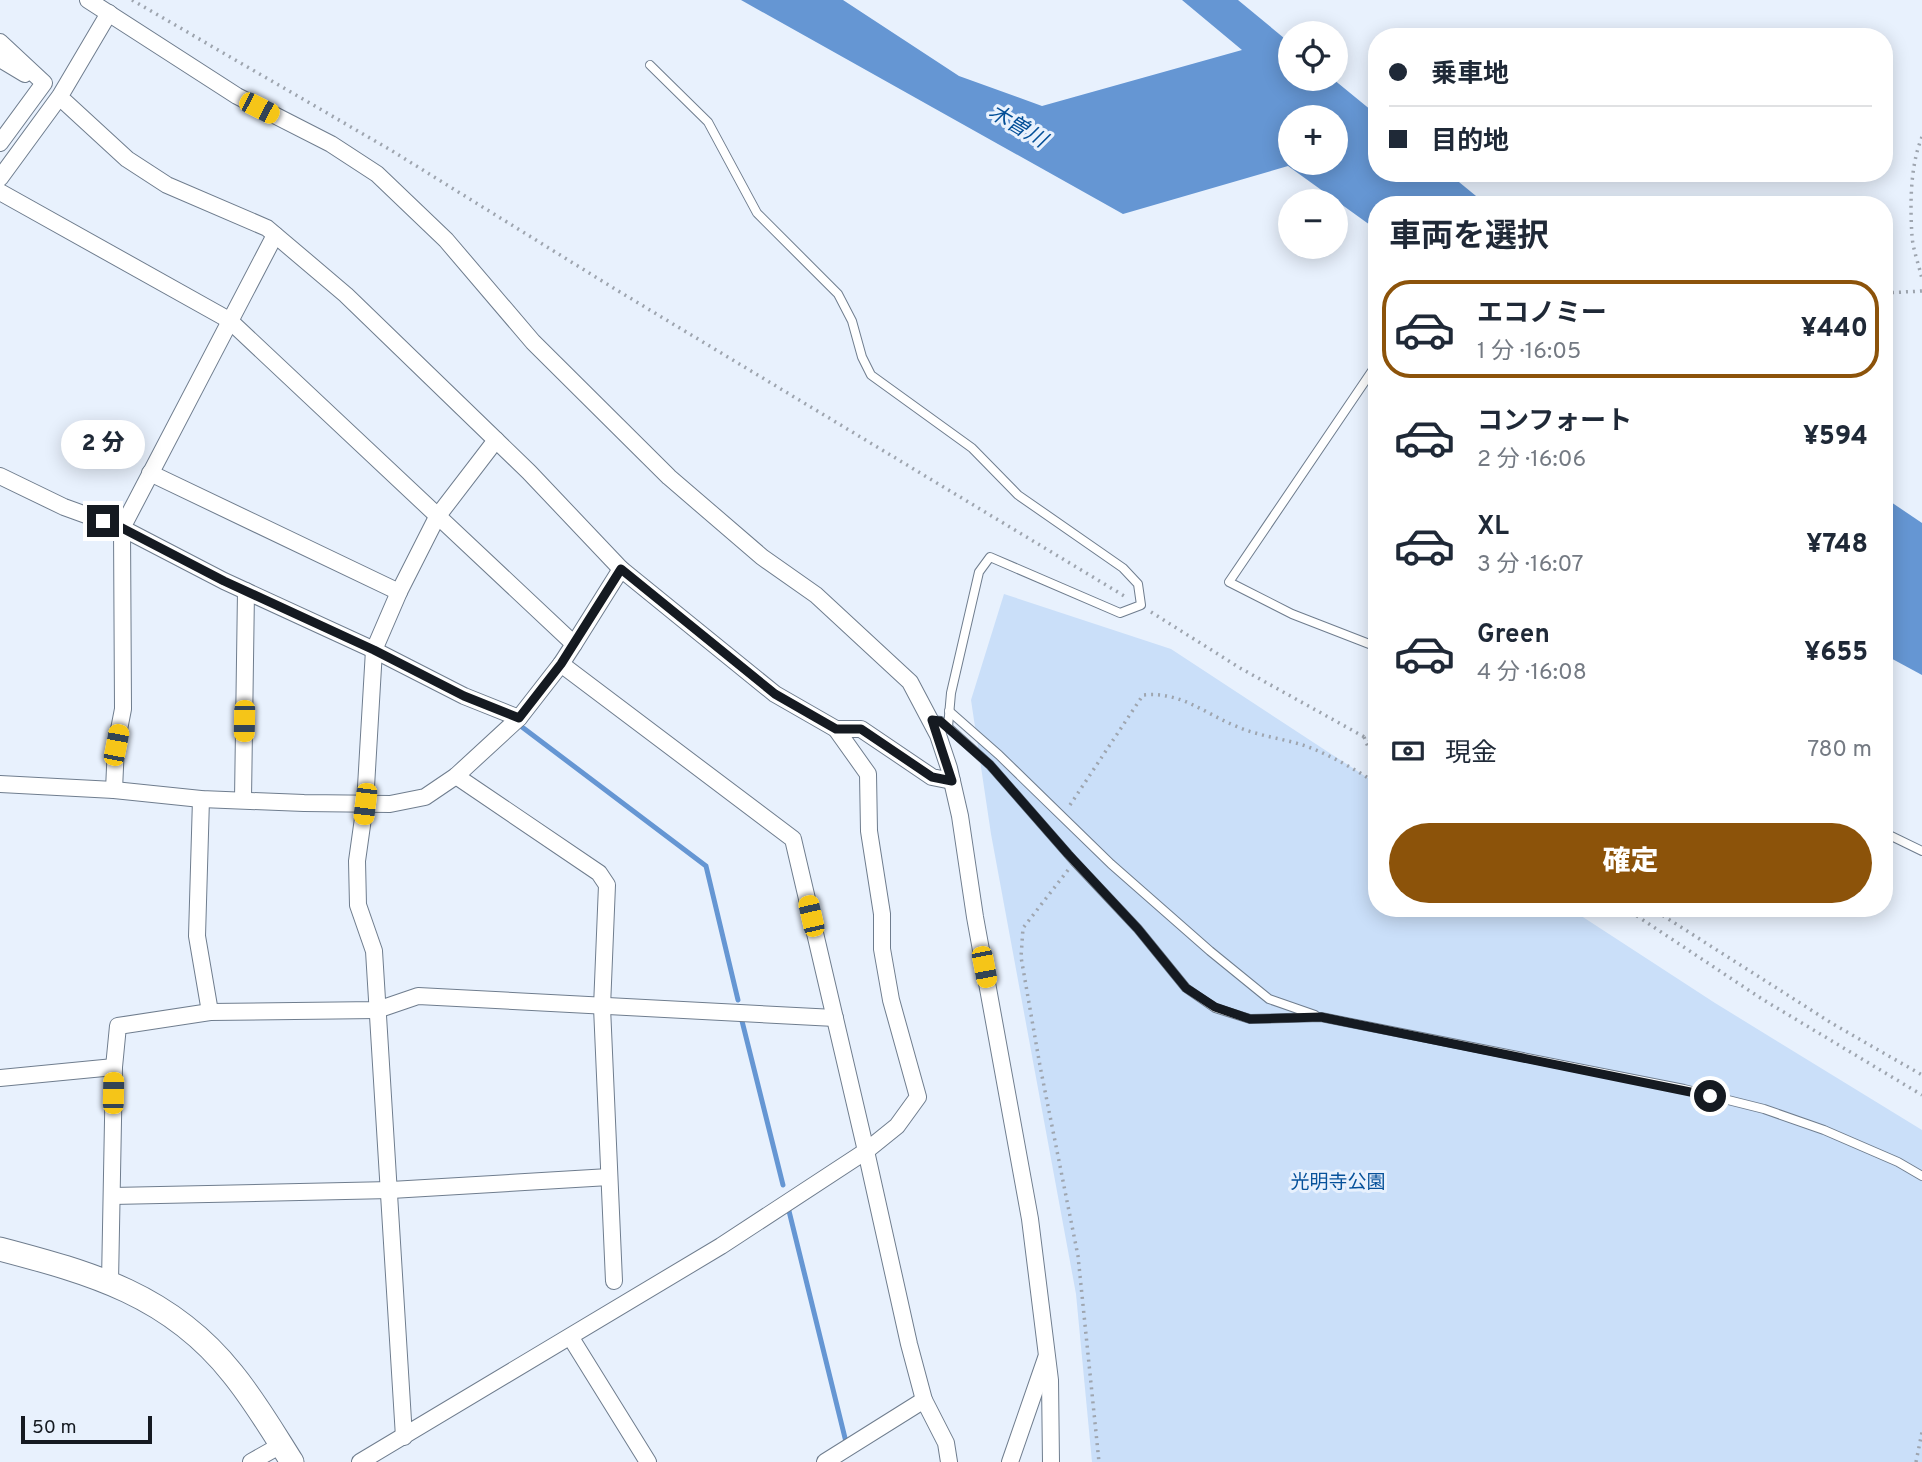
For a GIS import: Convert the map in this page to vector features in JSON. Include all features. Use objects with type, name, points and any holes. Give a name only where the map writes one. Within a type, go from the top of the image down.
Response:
[{"type":"main road","points":[[0,1250],[110,1282],[140,1296],[192,1332],[232,1372],[287,1453]]},
{"type":"street","points":[[88,0],[237,96],[331,144],[377,174],[446,240],[533,342],[669,477],[762,557],[816,595],[910,682],[932,720],[952,781],[960,816],[975,917],[1030,1219],[1047,1356],[1052,1418],[1051,1462]]},
{"type":"street","points":[[0,178],[60,96],[109,13]]},
{"type":"street","points":[[0,42],[47,85]]},
{"type":"street","points":[[0,60],[47,85]]},
{"type":"street","points":[[0,143],[47,85]]},
{"type":"street","points":[[65,102],[127,159],[167,186],[267,228],[275,234],[346,295],[496,440],[621,569],[775,694],[836,729],[868,774],[869,831],[882,914],[883,950],[891,1000],[909,1056],[918,1097],[897,1126],[866,1151],[721,1246],[360,1462]]},
{"type":"street","points":[[3,199],[229,320],[574,644]]},
{"type":"street","points":[[114,790],[116,745],[123,709],[122,528],[275,234]]},
{"type":"street","points":[[404,1437],[374,951],[358,905],[358,861],[365,804],[374,650],[399,592],[437,517],[496,440]]},
{"type":"street","points":[[150,472],[399,592]]},
{"type":"street","points":[[0,476],[64,507],[122,528],[464,696],[519,718]]},
{"type":"street","points":[[0,783],[201,799],[390,804],[425,797],[456,776],[519,718],[561,664],[621,569]]},
{"type":"street","points":[[243,799],[246,591]]},
{"type":"street","points":[[561,664],[793,839],[909,1344],[924,1400],[946,1443],[949,1462]]},
{"type":"street","points":[[836,729],[861,729],[932,777],[952,781]]},
{"type":"street","points":[[456,776],[599,873],[607,885],[602,1007],[614,1281]]},
{"type":"street","points":[[201,799],[197,936],[210,1012]]},
{"type":"street","points":[[110,1282],[114,1067],[118,1026],[210,1012],[377,1010],[418,996],[835,1018]]},
{"type":"street","points":[[0,1078],[114,1067]]},
{"type":"street","points":[[112,1196],[390,1189],[609,1177]]},
{"type":"street","points":[[571,1338],[648,1462]]},
{"type":"street","points":[[1010,1462],[1047,1356]]},
{"type":"street","points":[[825,1462],[924,1400]]},
{"type":"street","points":[[251,1462],[287,1453]]},
{"type":"lane","points":[[650,65],[708,122],[757,213],[838,294],[852,321],[862,357],[871,375],[972,449],[1018,495],[1123,568],[1138,584],[1140,606],[1120,613],[989,557],[979,572],[951,693],[948,727]]},
{"type":"lane","points":[[1368,377],[1229,582],[1292,614],[1368,644]]},
{"type":"lane","points":[[949,710],[1111,864],[1269,999],[1321,1017],[1684,1089],[1763,1110],[1824,1130],[1898,1162],[1922,1176]]},
{"type":"lane","points":[[932,720],[940,721],[948,727],[990,765],[1138,929],[1186,988],[1215,1007],[1250,1019],[1321,1017]]},
{"type":"lane","points":[[1893,837],[1922,850]]},
{"type":"path","points":[[132,0],[389,149],[614,289],[1240,668],[1368,738]]},
{"type":"path","points":[[1922,138],[1912,192],[1912,238],[1922,279]]},
{"type":"path","points":[[1893,293],[1922,291]]},
{"type":"path","points":[[1079,814],[1069,804],[1143,695],[1175,696],[1249,731],[1315,750],[1368,777]]},
{"type":"path","points":[[1363,735],[1368,745]]},
{"type":"path","points":[[1074,861],[1023,928],[1021,957],[1078,1256],[1099,1462]]},
{"type":"path","points":[[1639,917],[1762,999],[1922,1095]]},
{"type":"path","points":[[1665,917],[1833,1024],[1922,1075]]},
{"type":"path","points":[[1916,1462],[1922,1432]]},
{"type":"green space","name":"光明寺公園","points":[[1004,594],[1171,649],[1368,778],[1368,917],[1583,917],[1715,1003],[1922,1130],[1922,1462],[1092,1462],[1076,1294],[991,834],[971,700]]},
{"type":"water","name":"木曽川","points":[[741,0],[843,0],[959,76],[1042,106],[1242,50],[1182,0],[1238,0],[1278,33],[1278,91],[1348,91],[1368,108],[1368,182],[1459,182],[1476,196],[1368,196],[1368,224],[1348,209],[1348,189],[1320,189],[1301,175],[1348,175],[1348,105],[1278,105],[1278,169],[1123,214]]},
{"type":"water","points":[[1893,503],[1922,523],[1922,675],[1893,659]]},
{"type":"waterway","points":[[522,727],[706,866],[738,1000]]},
{"type":"waterway","points":[[741,1017],[783,1185]]},
{"type":"waterway","points":[[788,1207],[846,1442]]},
{"type":"route","points":[[103,521],[122,528],[224,581],[374,650],[464,696],[519,718],[561,664],[621,569],[775,694],[836,729],[861,729],[932,777],[952,781],[932,720],[940,721],[990,765],[1138,929],[1186,988],[1215,1007],[1250,1019],[1321,1017],[1710,1096]]}]
